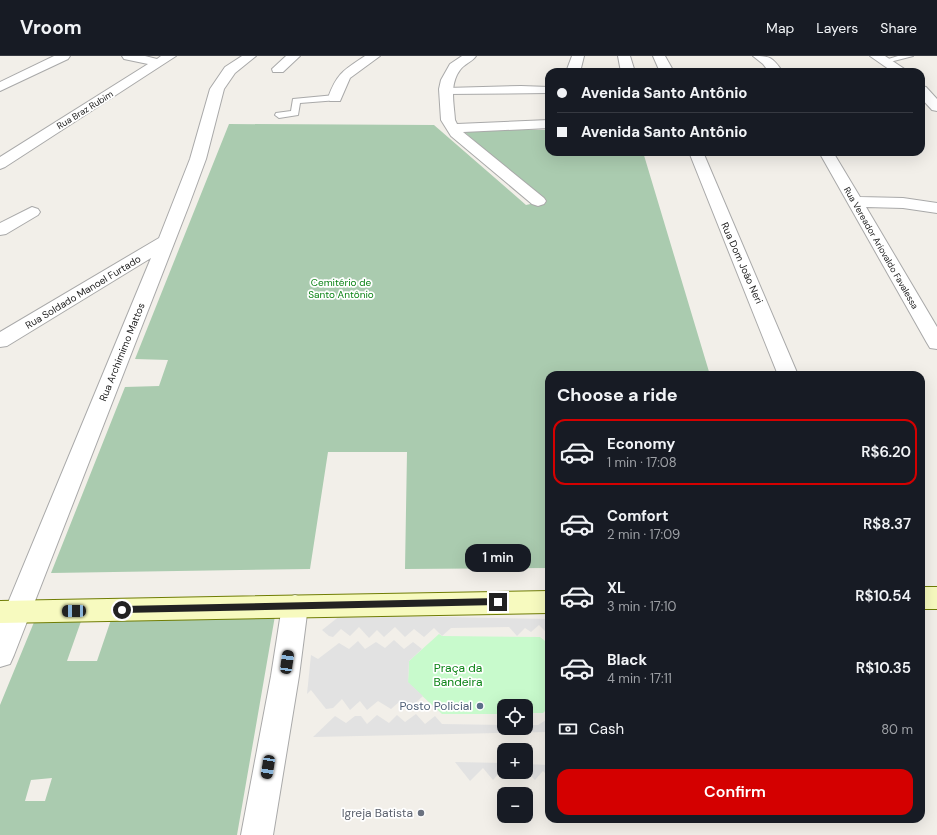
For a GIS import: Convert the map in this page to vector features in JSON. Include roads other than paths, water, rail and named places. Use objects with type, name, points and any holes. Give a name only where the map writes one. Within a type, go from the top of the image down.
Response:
[{"type":"street","points":[[0,87],[64,56]]},
{"type":"street","points":[[128,56],[164,59]]},
{"type":"street","name":"Rua Archimimo Mattos","points":[[0,655],[9,612],[198,160],[217,89],[230,70],[250,56]]},
{"type":"street","points":[[278,69],[294,56]]},
{"type":"street","points":[[334,98],[344,75],[349,70],[363,64],[374,56]]},
{"type":"street","points":[[470,56],[455,67],[448,80],[446,91],[448,120],[456,133],[538,202]]},
{"type":"street","points":[[574,68],[578,56]]},
{"type":"street","points":[[624,56],[627,68]]},
{"type":"street","points":[[659,56],[665,68]]},
{"type":"street","points":[[764,58],[773,68]]},
{"type":"street","name":"Rua Braz Rubim","points":[[0,164],[164,59]]},
{"type":"street","points":[[881,59],[896,68]]},
{"type":"street","points":[[925,94],[937,107]]},
{"type":"street","points":[[453,128],[545,124]]},
{"type":"street","name":"Rua Dom João Neri","points":[[698,156],[786,371]]},
{"type":"street","name":"Rua Vereador Ariovaldo Favalessa","points":[[828,156],[937,343]]},
{"type":"street","points":[[854,202],[903,203],[937,208]]},
{"type":"street","points":[[0,230],[32,212]]},
{"type":"street","name":"Rua Soldado Manoel Furtado","points":[[0,341],[165,242]]},
{"type":"street","points":[[925,598],[937,598]]},
{"type":"street","points":[[9,612],[545,602]]},
{"type":"street","points":[[257,835],[285,676],[295,606]]},
{"type":"lane","points":[[881,59],[909,56]]},
{"type":"lane","points":[[446,91],[545,90]]},
{"type":"lane","points":[[279,115],[295,113],[296,100],[334,98]]},
{"type":"place","name":"Posto Policial","points":[[480,706]]},
{"type":"place","name":"Igreja Batista","points":[[421,813]]},
{"type":"park label","name":"Cemitério de Santo Antônio","points":[[341,288]]},
{"type":"park label","name":"Praça da Bandeira","points":[[458,675]]}]
